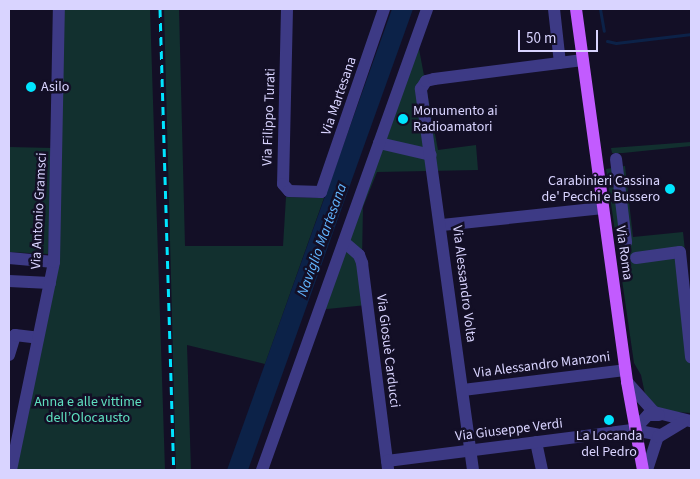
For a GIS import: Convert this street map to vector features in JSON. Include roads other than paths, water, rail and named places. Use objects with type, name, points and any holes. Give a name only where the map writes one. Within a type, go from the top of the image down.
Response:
[{"type":"main road","name":"Via Roma","points":[[576,9],[626,376],[634,430],[643,470]]},
{"type":"street","name":"Via Antonio Gramsci","points":[[11,470],[54,262],[59,9]]},
{"type":"street","name":"Via Filippo Turati","points":[[287,9],[282,184],[289,191],[321,192]]},
{"type":"street","name":"Via Martesana","points":[[321,192],[384,9]]},
{"type":"street","points":[[262,470],[427,9]]},
{"type":"street","points":[[554,9],[560,63],[583,60]]},
{"type":"street","name":"Via Alessandro Volta","points":[[473,470],[442,225],[421,95],[426,81],[560,63]]},
{"type":"street","points":[[379,143],[431,155]]},
{"type":"street","points":[[596,161],[620,158],[626,242]]},
{"type":"street","points":[[442,225],[603,208]]},
{"type":"street","name":"Via Giosuè Carducci","points":[[344,242],[359,255],[362,264],[387,466]]},
{"type":"street","points":[[636,258],[680,252],[691,357]]},
{"type":"street","points":[[9,258],[54,262]]},
{"type":"street","points":[[9,281],[50,283]]},
{"type":"street","points":[[9,355],[15,335],[38,338]]},
{"type":"street","points":[[626,376],[646,406],[659,415]]},
{"type":"street","name":"Via Alessandro Manzoni","points":[[463,390],[626,376]]},
{"type":"street","points":[[634,430],[648,415],[659,415],[687,421]]},
{"type":"street","points":[[647,470],[652,448],[660,435],[687,421]]},
{"type":"street","points":[[634,430],[660,435]]},
{"type":"street","name":"Via Giuseppe Verdi","points":[[387,466],[470,450],[634,430]]},
{"type":"street","points":[[536,442],[542,470]]},
{"type":"water","name":"Naviglio Martesana","points":[[392,9],[413,9],[248,470],[227,470]]},
{"type":"waterway","points":[[600,9],[604,31]]},
{"type":"waterway","points":[[607,41],[616,43],[691,34]]},
{"type":"railway","points":[[160,9],[174,470]]},
{"type":"place","name":"Asilo","points":[[31,87]]},
{"type":"place","name":"Monumento ai Radioamatori","points":[[403,119]]},
{"type":"place","name":"Carabinieri Cassina de' Pecchi e Bussero","points":[[670,189]]},
{"type":"place","name":"La Locanda del Pedro","points":[[609,420]]},
{"type":"park label","name":"Anna e alle vittime dell’Olocausto","points":[[88,410]]}]
